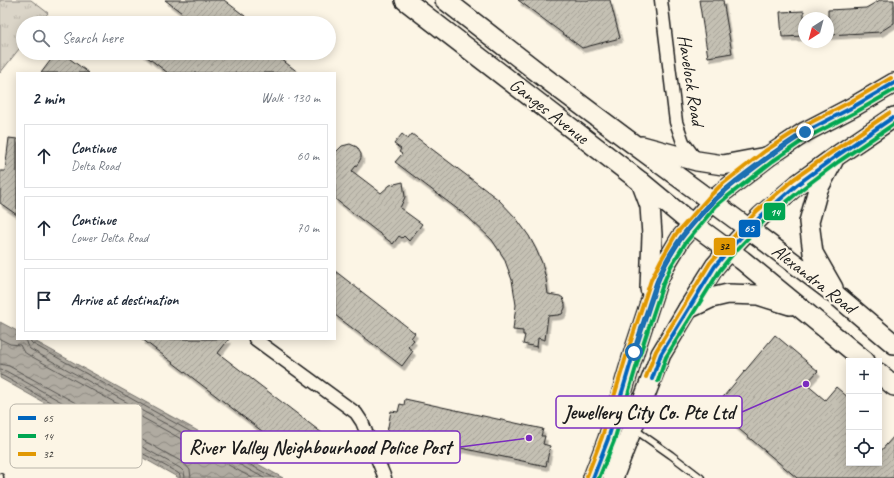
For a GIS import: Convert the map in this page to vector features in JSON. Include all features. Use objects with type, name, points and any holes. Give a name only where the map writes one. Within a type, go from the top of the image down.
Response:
[{"type":"main road","name":"Ganges Avenue","points":[[405,0],[641,182],[693,224]]},
{"type":"main road","name":"Ganges Avenue","points":[[445,0],[553,84],[712,202]]},
{"type":"main road","points":[[593,478],[618,410],[634,352],[657,282],[681,238],[712,202],[769,156],[805,132],[853,107],[894,83]]},
{"type":"main road","points":[[613,478],[661,354],[715,266],[761,216],[798,184],[894,117]]},
{"type":"main road","points":[[632,143],[697,161],[723,165],[769,156]]},
{"type":"main road","points":[[835,157],[818,189],[810,222],[813,253],[836,295]]},
{"type":"main road","points":[[641,182],[650,206],[652,235],[649,307]]},
{"type":"main road","name":"Alexandra Road","points":[[712,202],[836,295],[894,344]]},
{"type":"main road","name":"Alexandra Road","points":[[693,224],[742,260],[861,358]]},
{"type":"main road","points":[[688,308],[711,298],[728,294],[758,295],[803,310]]},
{"type":"main road","points":[[882,376],[894,386]]},
{"type":"street","name":"Havelock Road","points":[[661,0],[676,122],[683,142],[697,161]]},
{"type":"street","points":[[256,340],[356,413],[362,422],[385,478]]},
{"type":"lane","points":[[633,428],[701,478]]},
{"type":"green space","points":[[0,0],[31,0],[48,13],[46,16],[16,16],[16,53],[0,73]]},
{"type":"water","points":[[0,322],[16,330],[16,340],[33,340],[283,478],[179,478],[142,457],[142,404],[47,404],[0,378]]},
{"type":"building","points":[[165,0],[224,0],[245,16],[186,16]]},
{"type":"building","points":[[518,0],[610,0],[620,38],[582,48]]},
{"type":"building","points":[[699,0],[723,0],[732,53],[708,57]]},
{"type":"building","points":[[880,0],[894,0],[894,23],[880,32],[834,35],[834,12],[828,12],[828,10],[866,8]]},
{"type":"building","points":[[804,11],[798,12],[798,36],[782,37],[780,12]]},
{"type":"building","points":[[51,60],[71,60],[88,72],[42,72]]},
{"type":"building","points":[[151,60],[282,60],[298,72],[167,72]]},
{"type":"building","points":[[402,134],[408,139],[412,134],[499,200],[516,218],[529,236],[542,263],[548,294],[560,296],[563,298],[565,304],[562,314],[548,316],[545,340],[538,338],[537,347],[523,344],[525,335],[523,335],[523,331],[513,330],[516,305],[512,280],[504,258],[492,240],[468,217],[395,162],[402,154],[399,152],[401,149],[394,144]]},
{"type":"building","points":[[9,138],[16,139],[16,214],[0,203],[0,171],[5,171]]},
{"type":"building","points":[[350,144],[357,147],[361,154],[361,158],[352,171],[381,193],[390,185],[403,182],[405,197],[400,208],[422,224],[409,241],[404,236],[402,238],[399,236],[393,244],[336,200],[336,152],[342,146]]},
{"type":"building","points":[[336,272],[415,333],[411,338],[414,340],[408,347],[413,351],[402,366],[336,316]]},
{"type":"building","points":[[775,335],[818,371],[806,384],[825,400],[836,387],[846,395],[846,466],[882,466],[882,450],[894,436],[894,478],[797,478],[714,408]]},
{"type":"building","points":[[143,340],[228,340],[218,353],[322,433],[311,448],[306,444],[299,452],[297,450],[293,455]]},
{"type":"building","points":[[405,399],[543,429],[541,436],[545,436],[543,444],[550,446],[546,466],[461,448],[452,454],[440,451],[434,442],[387,432],[391,411],[398,412],[400,404],[404,405]]},
{"type":"transit line","name":"32","points":[[587,476],[602,437],[651,280],[676,234],[720,186],[765,151],[802,127],[850,102],[891,78]]},
{"type":"transit line","name":"65","points":[[593,478],[608,439],[657,282],[681,238],[712,202],[769,156],[805,132],[853,107],[894,83]]},
{"type":"transit line","name":"14","points":[[599,478],[614,441],[663,284],[671,266],[686,242],[716,206],[773,161],[808,137],[894,90]]},
{"type":"transit line","name":"32","points":[[646,377],[656,351],[710,263],[757,211],[794,179],[889,113]]},
{"type":"transit line","name":"65","points":[[652,379],[661,354],[715,266],[728,251],[761,216],[798,184],[892,118]]},
{"type":"transit line","name":"14","points":[[658,381],[666,357],[720,270],[732,255],[765,220],[802,189],[838,162],[894,124]]},
{"type":"place","name":"Jewellery City Co. Pte Ltd","points":[[806,384]]},
{"type":"place","name":"River Valley Neighbourhood Police Post","points":[[529,438]]},
{"type":"route","points":[[634,352],[657,282],[681,238],[712,202],[724,191],[769,156],[805,132]]}]
